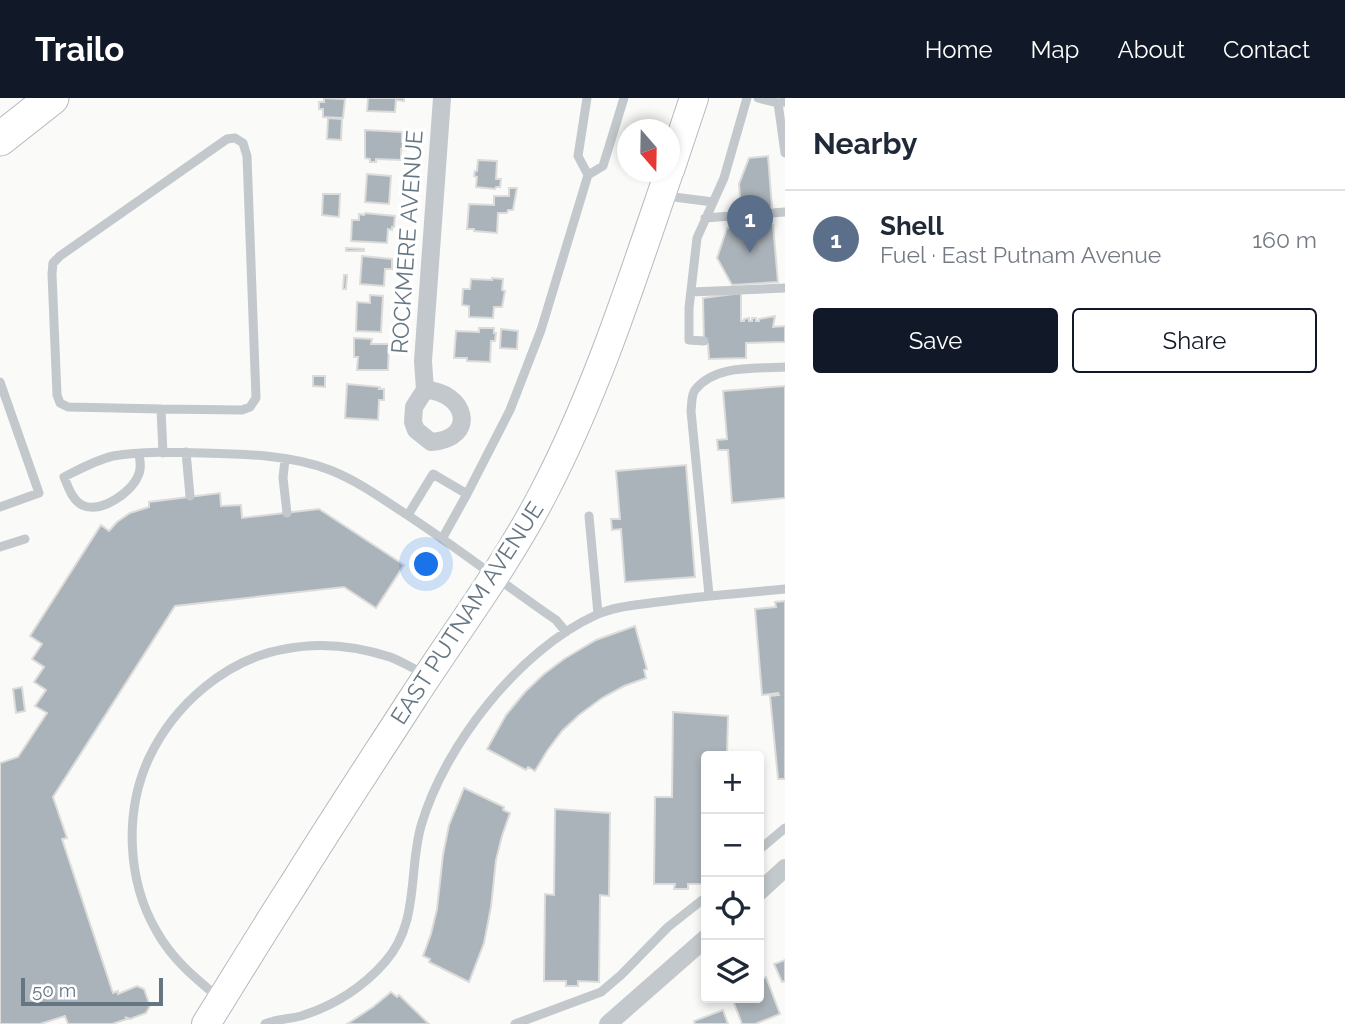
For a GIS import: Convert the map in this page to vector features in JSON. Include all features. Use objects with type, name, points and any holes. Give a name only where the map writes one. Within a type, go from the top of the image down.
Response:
[{"type":"highway","points":[[0,139],[52,98]]},
{"type":"main road","name":"EAST PUTNAM AVENUE","points":[[680,138],[694,98]]},
{"type":"main road","name":"EAST PUTNAM AVENUE","points":[[206,1024],[293,884],[495,576],[544,493],[577,425],[625,299],[665,182]]},
{"type":"street","name":"ROCKMERE AVENUE","points":[[425,390],[424,361],[442,98]]},
{"type":"street","points":[[764,887],[785,868]]},
{"type":"street","points":[[608,1024],[704,940]]},
{"type":"lane","points":[[587,98],[578,156],[588,175]]},
{"type":"lane","points":[[442,538],[510,410],[541,330],[588,175],[603,166],[624,98]]},
{"type":"lane","points":[[704,341],[689,340],[688,319],[697,238],[724,178],[747,98]]},
{"type":"lane","points":[[758,98],[781,103],[785,153]]},
{"type":"lane","points":[[235,138],[243,144],[247,156],[257,398],[250,407],[242,410],[161,409],[68,407],[60,403],[57,396],[53,263],[70,248],[227,139],[235,138]]},
{"type":"lane","points":[[672,182],[712,202]]},
{"type":"lane","points":[[705,218],[785,212]]},
{"type":"lane","points":[[691,292],[785,288]]},
{"type":"lane","points":[[709,595],[691,411],[694,391],[706,380],[726,371],[785,367]]},
{"type":"lane","points":[[0,382],[39,493],[0,507]]},
{"type":"lane","points":[[161,409],[163,453]]},
{"type":"lane","points":[[186,452],[190,496]]},
{"type":"lane","points":[[139,454],[139,476],[127,492],[109,503],[93,508],[76,500],[64,477],[113,456],[139,454],[245,454],[318,466],[351,480],[408,515],[556,620],[566,632]]},
{"type":"lane","points":[[285,459],[283,478],[287,513]]},
{"type":"lane","points":[[408,515],[433,474],[467,494]]},
{"type":"lane","points":[[590,516],[598,614]]},
{"type":"lane","points":[[0,547],[25,539]]},
{"type":"lane","points":[[265,1024],[299,1017],[351,993],[388,959],[400,940],[411,906],[420,829],[435,786],[495,694],[517,672],[566,632],[598,614],[631,606],[709,595],[785,590]]},
{"type":"lane","points":[[221,1000],[184,969],[171,954],[156,932],[136,879],[134,807],[149,758],[174,718],[203,688],[221,675],[260,655],[283,649],[327,645],[369,651],[393,658],[428,675]]},
{"type":"lane","points":[[764,846],[785,828]]},
{"type":"lane","points":[[515,1024],[601,992],[668,927],[701,901]]},
{"type":"building","points":[[324,98],[345,99],[343,118],[323,117],[319,102],[324,102]]},
{"type":"building","points":[[368,98],[404,98],[404,101],[396,100],[395,112],[367,111]]},
{"type":"building","points":[[328,118],[342,119],[341,140],[327,139]]},
{"type":"building","points":[[365,130],[402,132],[405,150],[401,149],[401,160],[376,159],[376,162],[370,162],[370,159],[365,158]]},
{"type":"building","points":[[768,156],[772,207],[741,209],[739,184],[749,158]]},
{"type":"building","points":[[478,160],[497,161],[496,179],[501,179],[500,187],[476,187],[477,177],[474,176]]},
{"type":"building","points":[[367,174],[391,176],[389,204],[365,202]]},
{"type":"building","points":[[509,188],[517,188],[513,210],[498,213],[497,233],[467,229],[469,204],[494,205],[494,196],[509,196]]},
{"type":"building","points":[[323,194],[340,194],[339,217],[322,215]]},
{"type":"building","points":[[359,214],[395,216],[394,227],[392,230],[388,229],[387,243],[351,241],[352,220],[359,220]]},
{"type":"building","points":[[773,225],[778,282],[732,285],[717,258],[727,228]]},
{"type":"building","points":[[346,248],[364,249],[364,251],[346,251]]},
{"type":"building","points":[[362,256],[392,259],[392,269],[385,269],[384,286],[360,284]]},
{"type":"building","points":[[344,275],[347,275],[346,289],[343,289]]},
{"type":"building","points":[[471,279],[503,279],[502,290],[505,291],[502,307],[494,307],[493,318],[469,317],[469,306],[462,305],[463,289],[470,289]]},
{"type":"building","points":[[741,293],[741,321],[749,318],[749,321],[752,321],[752,318],[756,318],[756,321],[759,321],[775,316],[773,327],[785,326],[785,342],[746,343],[746,358],[709,359],[708,344],[704,344],[703,298]]},
{"type":"building","points":[[370,295],[383,296],[381,332],[356,331],[357,302],[370,303]]},
{"type":"building","points":[[479,328],[494,328],[496,333],[495,341],[491,341],[490,362],[454,358],[456,331],[479,332]]},
{"type":"building","points":[[501,329],[518,331],[517,349],[500,348]]},
{"type":"building","points":[[354,338],[372,339],[371,344],[389,344],[388,370],[357,370],[358,357],[354,357]]},
{"type":"building","points":[[313,376],[325,376],[325,387],[313,386]]},
{"type":"building","points":[[347,384],[384,389],[384,400],[379,400],[378,420],[345,418]]},
{"type":"building","points":[[785,386],[785,498],[732,503],[728,450],[718,450],[717,440],[727,439],[723,391]]},
{"type":"building","points":[[686,465],[695,577],[625,582],[621,529],[612,530],[611,519],[620,519],[616,471]]},
{"type":"building","points":[[220,493],[221,506],[241,505],[242,518],[319,509],[404,565],[376,608],[344,587],[175,606],[53,797],[67,838],[62,839],[113,993],[118,991],[118,994],[137,986],[144,989],[150,1006],[146,1013],[130,1019],[125,1017],[127,1019],[112,1024],[68,1024],[65,1016],[40,1024],[0,1024],[0,763],[18,757],[47,713],[35,706],[46,690],[34,682],[44,667],[32,659],[42,644],[30,636],[101,525],[109,531],[130,513],[149,507],[149,502]]},
{"type":"building","points":[[785,601],[785,779],[778,779],[770,696],[779,695],[762,695],[755,609],[776,607],[775,602]]},
{"type":"building","points":[[635,626],[647,669],[644,670],[646,678],[602,698],[579,715],[562,731],[535,771],[528,767],[526,770],[487,749],[506,715],[544,674],[596,640]]},
{"type":"building","points":[[22,687],[25,711],[16,713],[13,689]]},
{"type":"building","points":[[673,712],[728,716],[727,751],[701,751],[701,884],[688,884],[688,889],[674,889],[675,884],[654,884],[655,797],[672,797]]},
{"type":"building","points":[[464,788],[504,807],[503,810],[510,813],[496,860],[484,943],[469,982],[429,962],[430,959],[423,956],[437,909],[449,825]]},
{"type":"building","points":[[555,809],[610,813],[609,896],[600,895],[599,982],[578,981],[578,986],[566,986],[566,981],[544,981],[545,894],[554,895]]},
{"type":"building","points":[[785,960],[785,981],[782,982],[774,964]]},
{"type":"building","points":[[766,977],[780,1014],[755,1024],[742,1024],[734,1003],[764,1003]]},
{"type":"building","points":[[391,992],[397,997],[399,995],[429,1024],[347,1024],[373,1007]]},
{"type":"building","points":[[723,1010],[728,1024],[695,1024],[694,1021]]},
{"type":"place","name":"Shell","points":[[750,253]]}]
